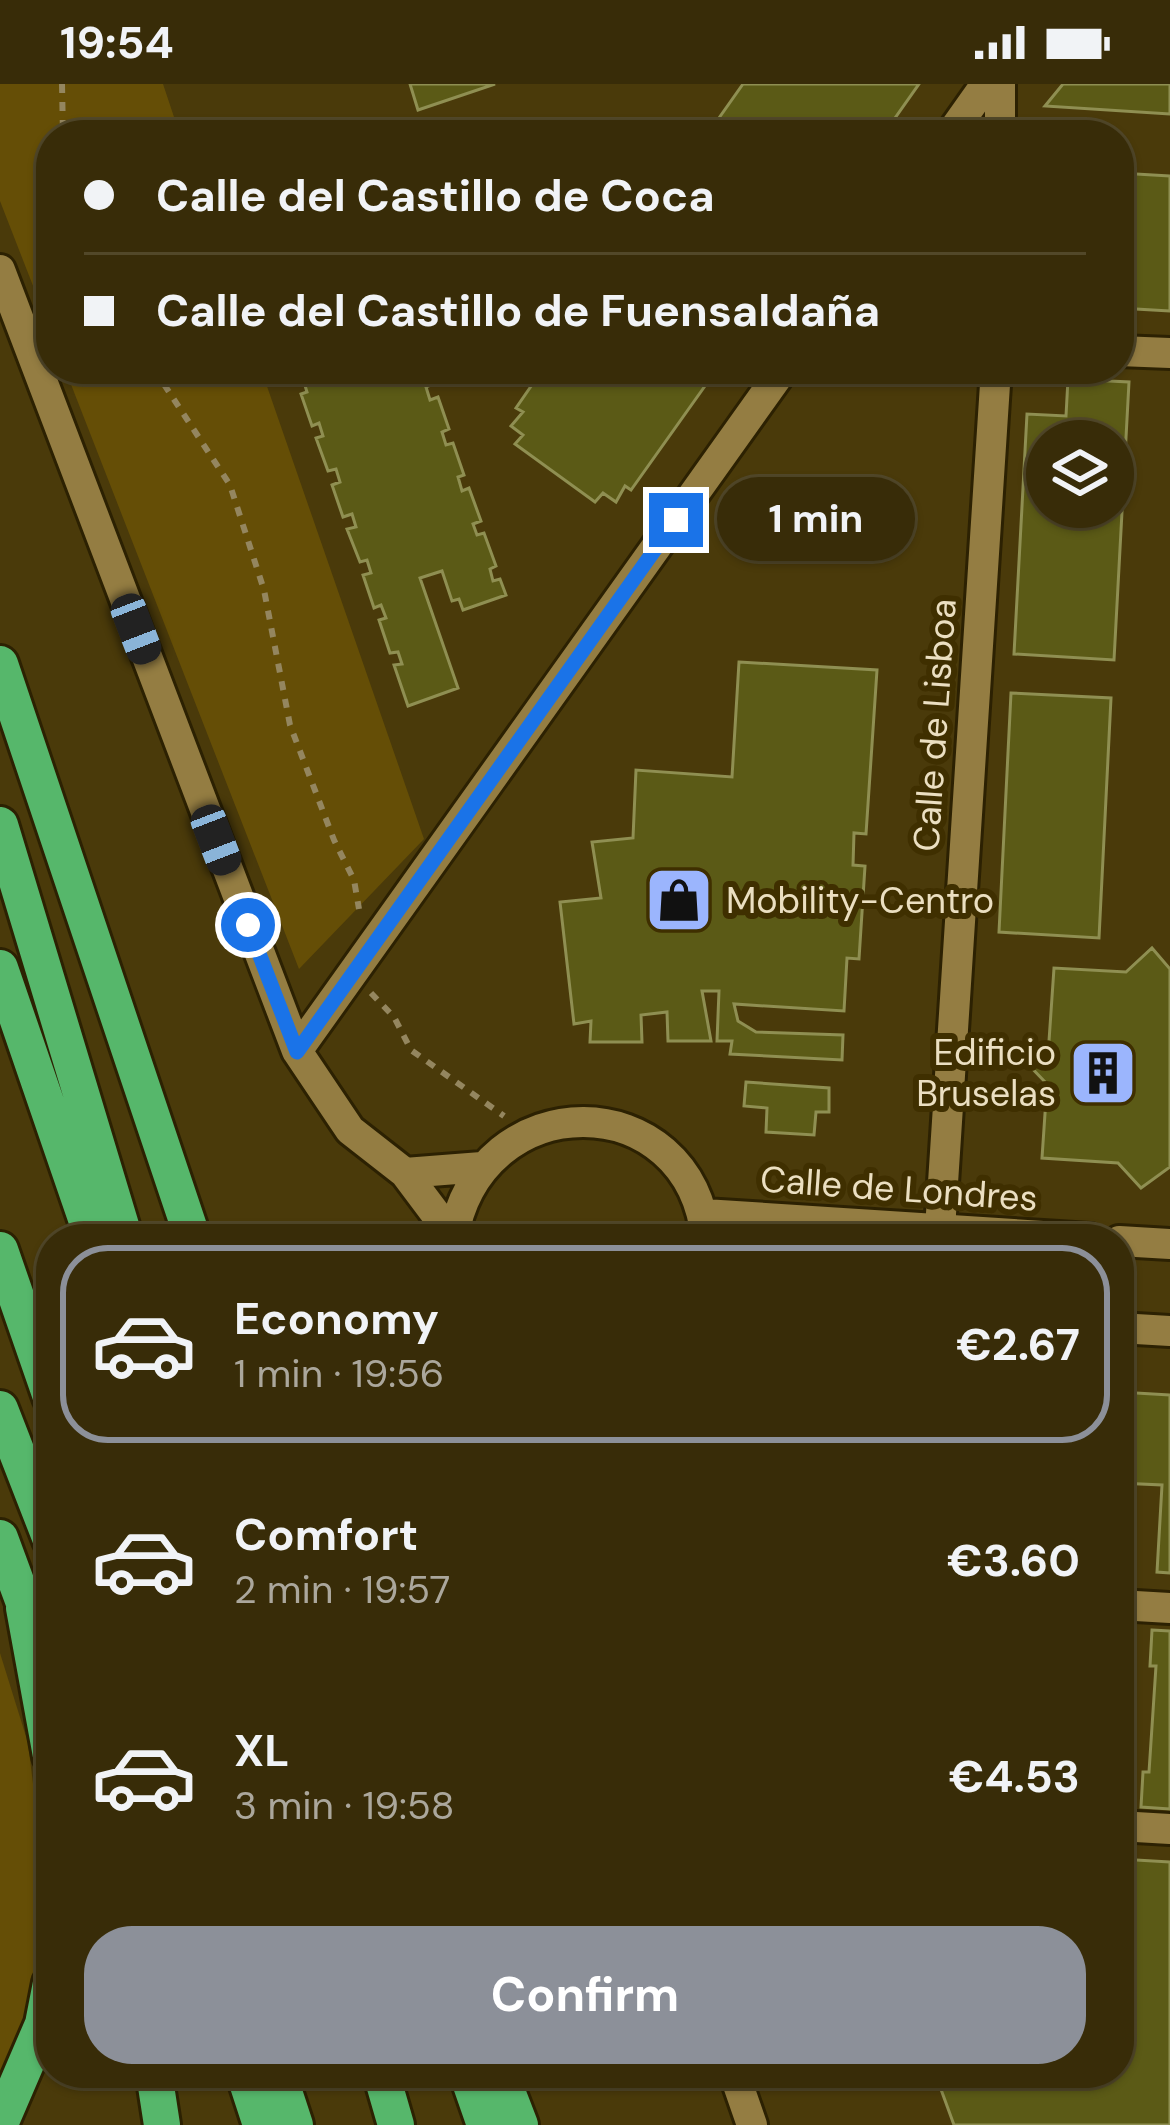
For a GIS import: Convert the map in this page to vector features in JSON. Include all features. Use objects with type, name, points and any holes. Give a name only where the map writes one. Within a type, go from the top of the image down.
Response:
[{"type":"highway","points":[[0,664],[189,1224]]},
{"type":"highway","points":[[0,825],[120,1224]]},
{"type":"highway","points":[[0,968],[89,1224]]},
{"type":"highway","points":[[0,1250],[36,1354]]},
{"type":"highway","points":[[0,1409],[36,1501]]},
{"type":"highway","points":[[0,1538],[36,1633]]},
{"type":"highway","points":[[24,1608],[36,1674]]},
{"type":"highway","points":[[0,2124],[36,2040]]},
{"type":"highway","points":[[156,2088],[162,2125]]},
{"type":"highway","points":[[249,2088],[261,2125]]},
{"type":"highway","points":[[283,2088],[296,2125]]},
{"type":"highway","points":[[385,2088],[396,2125]]},
{"type":"highway","points":[[472,2088],[485,2125]]},
{"type":"highway","points":[[506,2088],[520,2125]]},
{"type":"street","points":[[961,120],[986,84]]},
{"type":"street","points":[[1000,84],[1000,120]]},
{"type":"street","points":[[0,270],[36,365]]},
{"type":"street","points":[[1134,352],[1170,353]]},
{"type":"street","points":[[43,384],[297,1052],[350,1130],[404,1173],[442,1224]]},
{"type":"street","points":[[297,1052],[772,384]]},
{"type":"street","name":"Calle de Lisboa","points":[[940,1224],[996,384]]},
{"type":"street","points":[[456,1224],[462,1199],[482,1167],[518,1137],[561,1122],[608,1123],[650,1141],[684,1173],[704,1224]]},
{"type":"street","points":[[404,1173],[482,1167]]},
{"type":"street","points":[[1134,1242],[1170,1244]]},
{"type":"street","points":[[1134,1329],[1170,1331]]},
{"type":"street","points":[[1134,1606],[1170,1608]]},
{"type":"street","points":[[1134,1827],[1170,1829]]},
{"type":"street","points":[[739,2088],[752,2125]]},
{"type":"path","points":[[62,84],[63,120]]},
{"type":"path","points":[[164,384],[230,485],[258,569],[290,725],[354,880],[360,906],[352,974],[394,1017],[411,1050],[528,1133]]},
{"type":"shaded area","points":[[0,84],[163,84],[175,120],[36,120],[36,293],[0,201]]},
{"type":"shaded area","points":[[71,384],[266,384],[424,839],[299,969]]},
{"type":"shaded area","points":[[0,1653],[28,1743],[36,1808],[36,2024],[0,2124]]},
{"type":"building","points":[[410,84],[495,84],[418,110]]},
{"type":"building","points":[[743,84],[919,84],[894,120],[718,120]]},
{"type":"building","points":[[1063,84],[1170,84],[1170,114],[1045,106]]},
{"type":"building","points":[[1134,174],[1170,176],[1170,311],[1134,309]]},
{"type":"building","points":[[305,384],[433,384],[426,387],[430,400],[438,397],[449,429],[442,432],[446,445],[453,443],[464,475],[458,477],[462,491],[469,488],[481,521],[473,524],[477,535],[484,533],[496,566],[490,569],[493,581],[500,579],[506,595],[463,610],[459,599],[452,601],[442,571],[420,578],[458,688],[408,706],[394,665],[402,664],[398,652],[390,653],[379,620],[386,618],[381,605],[374,608],[363,575],[371,573],[367,560],[360,562],[347,529],[356,527],[352,514],[343,517],[332,485],[340,482],[336,469],[328,471],[316,438],[323,436],[319,423],[312,426],[301,394],[307,392]]},
{"type":"building","points":[[533,384],[706,384],[631,490],[625,486],[616,502],[603,493],[595,502],[515,444],[523,435],[511,426],[523,412],[516,408]]},
{"type":"building","points":[[1068,384],[1129,384],[1127,420],[1027,420],[1027,414],[1066,416]]},
{"type":"building","points":[[1026,432],[1026,528],[1121,528],[1114,660],[1014,654]]},
{"type":"building","points":[[739,662],[877,670],[866,834],[854,833],[853,865],[865,866],[859,959],[847,958],[844,1011],[734,1004],[738,1021],[756,1032],[843,1035],[842,1060],[730,1054],[732,1041],[717,1041],[719,991],[702,991],[711,1041],[668,1041],[667,1012],[641,1015],[642,1042],[590,1042],[591,1021],[574,1024],[560,902],[601,898],[592,842],[633,838],[636,770],[732,777]]},
{"type":"building","points":[[1011,693],[1111,698],[1099,938],[999,932]]},
{"type":"building","name":"Edificio Bruselas","points":[[1152,948],[1170,969],[1170,1167],[1141,1188],[1118,1163],[1042,1158],[1047,1084],[1026,1062],[1049,1041],[1054,968],[1126,972]]},
{"type":"building","points":[[746,1082],[829,1088],[829,1112],[816,1112],[814,1135],[766,1132],[767,1108],[744,1106]]},
{"type":"building","points":[[1134,1393],[1170,1395],[1170,1573],[1157,1572],[1162,1485],[1134,1484]]},
{"type":"building","points":[[1152,1630],[1170,1631],[1170,1809],[1141,1807],[1143,1772],[1149,1772],[1156,1666],[1150,1666]]},
{"type":"building","points":[[1134,1860],[1170,1862],[1170,2125],[954,2125],[940,2088],[1134,2088]]},
{"type":"place","name":"Mobility-Centro","points":[[679,900]]},
{"type":"place","name":"Edificio Bruselas","points":[[1103,1073]]},
{"type":"route","points":[[248,925],[297,1052],[676,520]]}]
